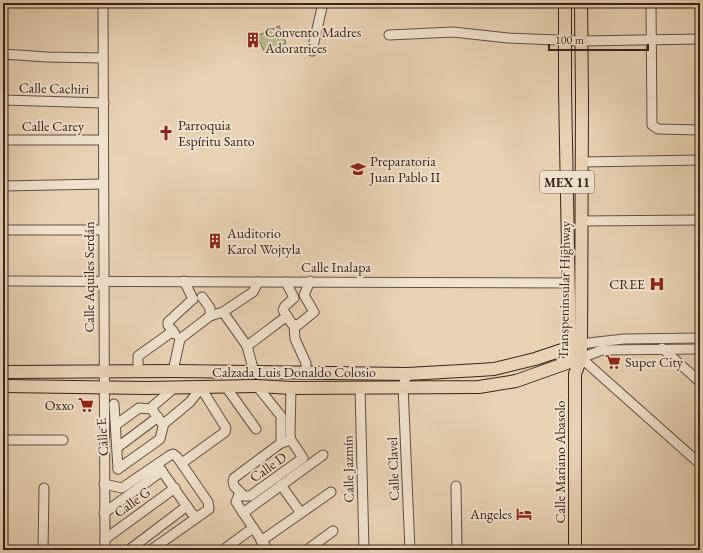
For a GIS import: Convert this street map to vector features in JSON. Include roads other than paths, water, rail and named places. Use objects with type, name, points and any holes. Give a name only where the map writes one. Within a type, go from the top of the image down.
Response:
[{"type":"main road","name":"Transpeninsular Highway","points":[[565,3],[565,90],[569,282],[576,360],[575,374]]},
{"type":"main road","name":"Transpeninsular Highway","points":[[575,346],[581,221],[581,3]]},
{"type":"main road","name":"Calzada Luis Donaldo Colosio","points":[[3,372],[141,372],[173,370],[407,374],[494,369],[535,359],[575,346]]},
{"type":"main road","name":"Calzada Luis Donaldo Colosio","points":[[3,386],[146,388],[257,386],[291,388],[360,388],[403,386],[479,387],[516,381],[576,360]]},
{"type":"main road","points":[[141,372],[146,388]]},
{"type":"main road","points":[[254,372],[257,386]]},
{"type":"main road","name":"Calle Mariano Abasolo","points":[[575,374],[575,550]]},
{"type":"street","name":"Calle Aquiles Serdán","points":[[103,3],[104,103],[102,184],[104,280],[103,372],[105,550]]},
{"type":"street","points":[[312,51],[323,3]]},
{"type":"street","points":[[651,3],[652,125],[658,129],[700,130]]},
{"type":"street","points":[[388,35],[453,32],[508,38],[582,41],[651,39],[700,40]]},
{"type":"street","points":[[3,54],[47,58],[103,58]]},
{"type":"street","name":"Calle Cachiri","points":[[3,100],[104,103]]},
{"type":"street","name":"Calle Carey","points":[[3,140],[103,140]]},
{"type":"street","points":[[582,162],[700,160]]},
{"type":"street","points":[[3,186],[102,184]]},
{"type":"street","points":[[581,221],[700,220]]},
{"type":"street","points":[[3,230],[103,230]]},
{"type":"street","name":"Calle Inalapa","points":[[3,281],[569,282]]},
{"type":"street","points":[[184,281],[197,298],[210,308],[210,316]]},
{"type":"street","points":[[304,295],[310,281]]},
{"type":"street","points":[[180,339],[168,325],[168,322],[197,298],[209,282]]},
{"type":"street","points":[[173,370],[180,339],[210,316],[223,312],[252,292],[258,282]]},
{"type":"street","points":[[286,282],[294,298]]},
{"type":"street","points":[[304,295],[294,298],[283,308],[294,325],[295,340],[306,363],[306,372]]},
{"type":"street","points":[[294,325],[298,325],[314,312],[304,295]]},
{"type":"street","points":[[223,312],[247,346],[254,372]]},
{"type":"street","points":[[247,346],[287,316]]},
{"type":"street","points":[[141,372],[138,356],[173,331]]},
{"type":"street","points":[[662,338],[662,349],[700,382]]},
{"type":"street","points":[[575,346],[603,340],[700,338]]},
{"type":"street","points":[[700,349],[602,350],[576,360],[700,464]]},
{"type":"street","points":[[403,386],[407,374]]},
{"type":"street","points":[[257,386],[281,416],[281,443]]},
{"type":"street","name":"Calle Clavel","points":[[403,386],[410,550]]},
{"type":"street","points":[[226,387],[256,429]]},
{"type":"street","points":[[152,409],[174,388]]},
{"type":"street","points":[[118,447],[190,402],[201,388],[226,428],[225,432],[182,463]]},
{"type":"street","points":[[268,550],[236,502],[244,495],[234,486],[233,481],[234,478],[281,443],[291,440],[291,388]]},
{"type":"street","name":"Calle Jazmín","points":[[360,388],[364,550]]},
{"type":"street","name":"Calle E","points":[[114,404],[118,447],[118,469],[160,439],[161,420]]},
{"type":"street","points":[[116,424],[139,408],[152,409],[161,420]]},
{"type":"street","points":[[3,440],[63,440]]},
{"type":"street","name":"Calle D","points":[[244,495],[303,458],[291,440]]},
{"type":"street","points":[[104,513],[160,468],[173,454],[182,463],[209,505],[209,509],[150,550],[142,540]]},
{"type":"street","points":[[243,513],[323,455]]},
{"type":"street","points":[[104,484],[116,488],[127,486],[160,468]]},
{"type":"street","points":[[160,468],[193,514],[197,516]]},
{"type":"street","points":[[281,485],[301,513]]},
{"type":"street","points":[[456,486],[457,550]]},
{"type":"street","points":[[43,550],[44,488]]},
{"type":"street","name":"Calle G","points":[[105,539],[175,488]]},
{"type":"street","points":[[262,541],[331,492]]},
{"type":"street","points":[[129,550],[187,506]]},
{"type":"street","points":[[223,550],[253,528]]},
{"type":"street","points":[[307,550],[333,531]]},
{"type":"place","name":"Convento Madres Adoratrices","points":[[253,40]]},
{"type":"place","name":"Parroquia Espíritu Santo","points":[[166,133]]},
{"type":"place","name":"Preparatoria Juan Pablo II","points":[[358,169]]},
{"type":"place","name":"Auditorio Karol Wojtyla","points":[[215,241]]},
{"type":"place","name":"CREE","points":[[657,284]]},
{"type":"place","name":"Super City","points":[[613,362]]},
{"type":"place","name":"Oxxo","points":[[86,405]]},
{"type":"place","name":"Angeles","points":[[524,514]]}]
